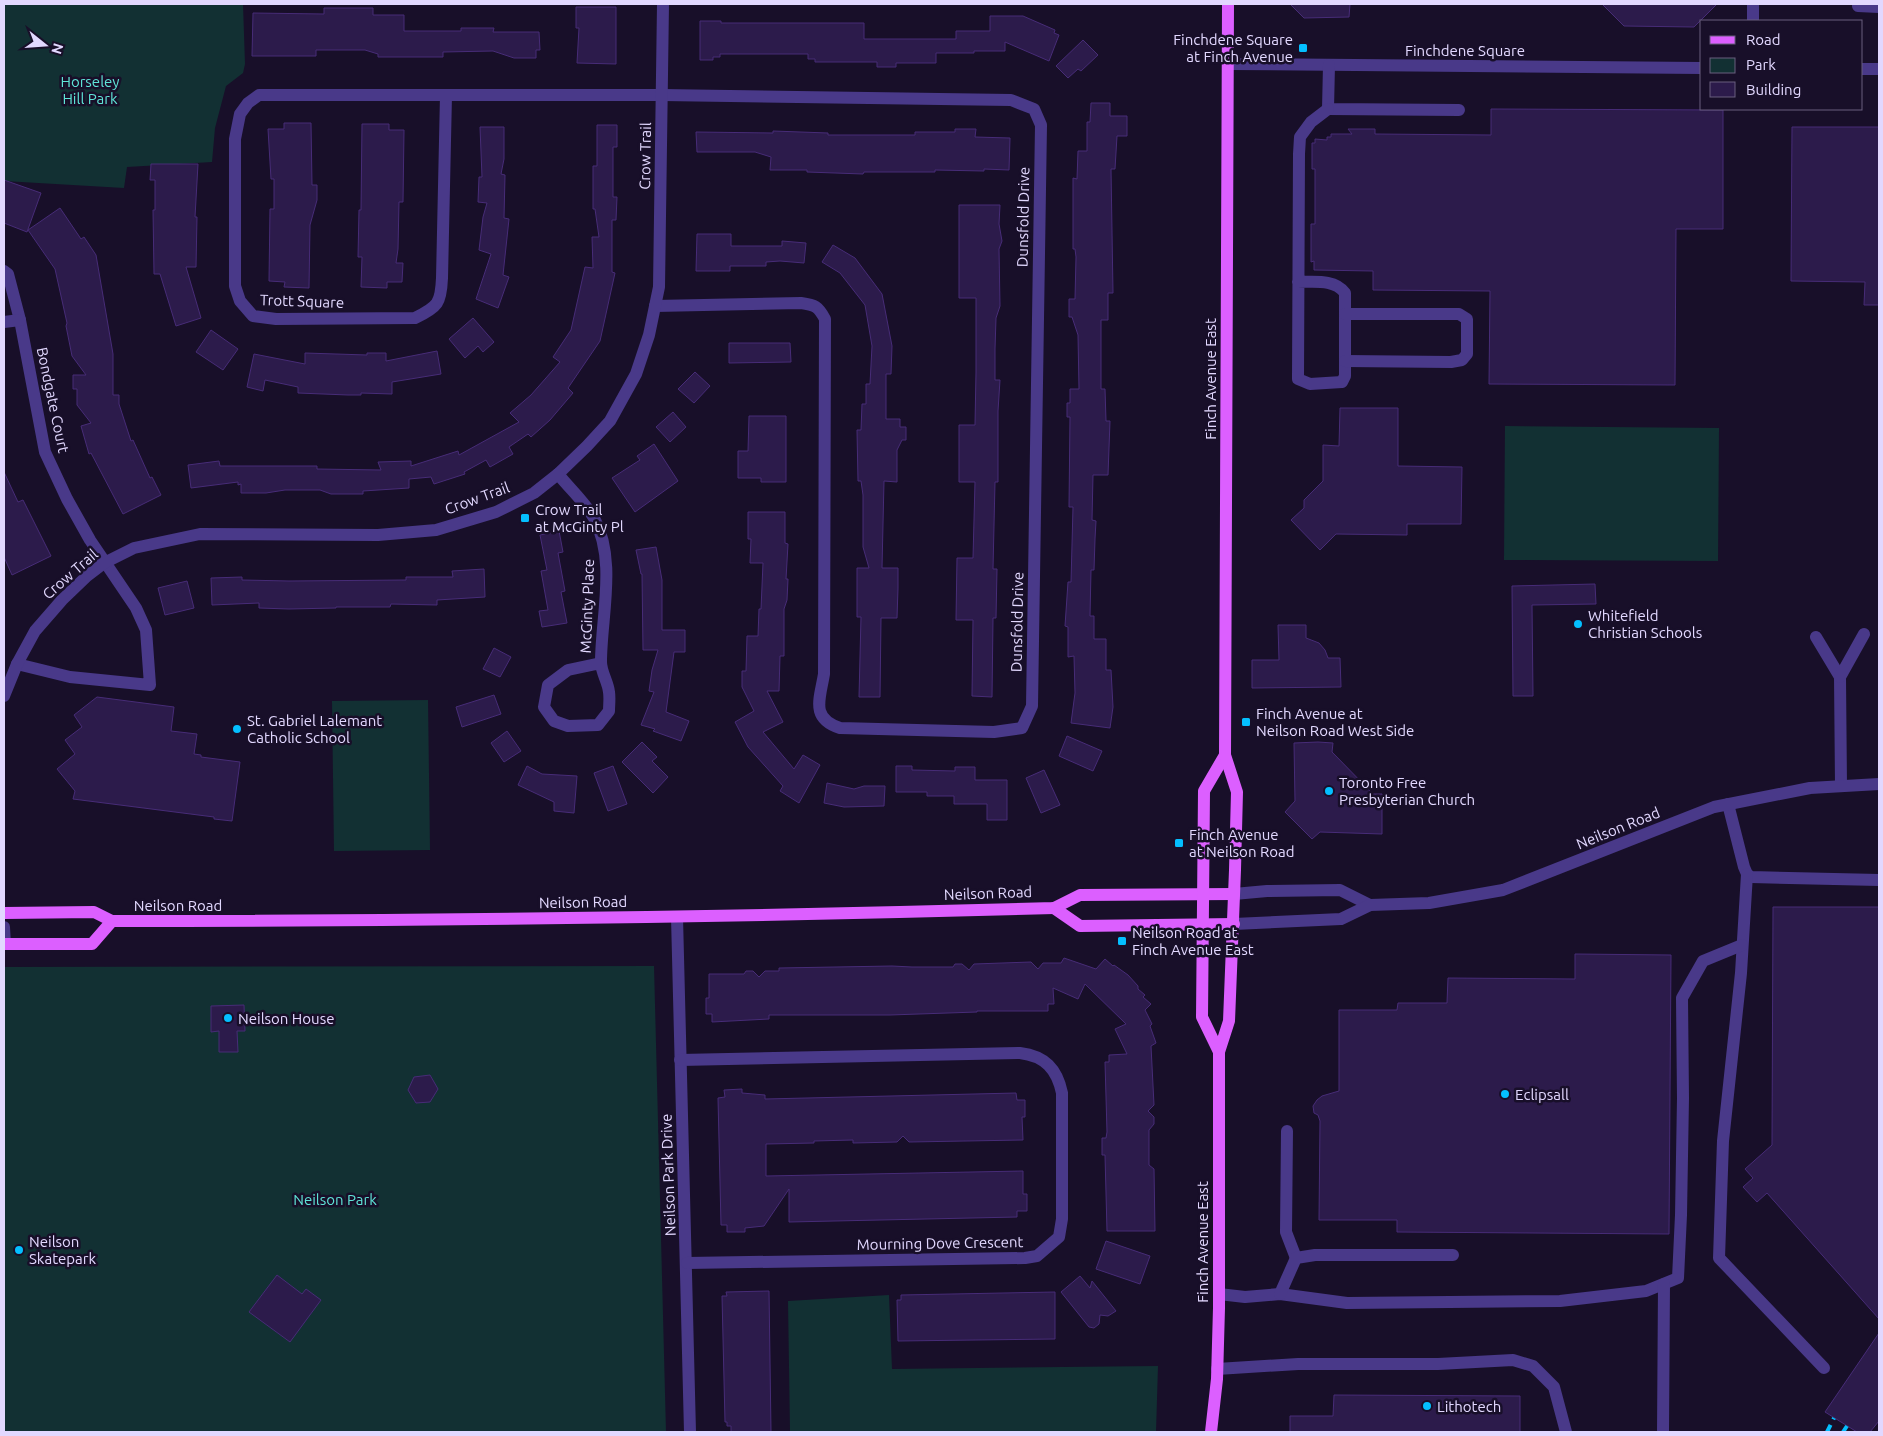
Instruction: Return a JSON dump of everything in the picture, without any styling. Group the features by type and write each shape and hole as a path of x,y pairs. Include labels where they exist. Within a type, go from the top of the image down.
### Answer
{"main road":[{"name":"Finch Avenue East","path":"1211,1432 1217,1369 1218,1052 1229,1022 1234,924 1237,792 1225,755 1228,4"},
{"name":"Finch Avenue East","path":"1218,1052 1202,1016 1204,791 1225,755"},
{"name":"Neilson Road","path":"4,913 94,912 112,921 366,921 678,917 1054,908 1080,896 1234,894"},
{"name":"Neilson Road","path":"1054,908 1080,926 1234,924"},
{"path":"4,944 92,944 112,921"}],"street":[{"name":"Crow Trail","path":"4,696 16,664 35,631 62,600 104,563 134,548 200,534 378,535 436,530 496,512 534,493 576,457 610,421 636,374 649,335 659,288 663,4"},
{"path":"1753,4 1753,20"},
{"path":"1858,6 1879,7"},
{"name":"Finchdene Square","path":"1228,64 1700,68"},
{"path":"1328,65 1328,109"},
{"path":"1863,69 1879,69"},
{"name":"Trott Square","path":"446,95 441,297 434,307 415,318 276,319 252,316 240,301 235,286 235,139 240,114 248,103 259,94 662,95"},
{"name":"Dunsfold Drive","path":"655,306 801,303 815,305 825,319 824,674 819,702 820,714 824,721 840,728 994,732 1022,728 1032,706 1041,125 1034,109 1011,100 662,95"},
{"path":"1298,282 1333,283 1340,286 1345,293 1345,376 1342,382 1310,384 1298,379 1298,282 1300,137 1311,122 1328,109 1459,110"},
{"name":"Bondgate Court","path":"4,271 8,274 20,320 45,452 50,467 104,563 136,608 146,630 150,685 70,677 16,664"},
{"path":"1345,314 1459,314 1467,319 1467,354 1462,360 1451,362 1345,361"},
{"path":"4,322 20,320"},
{"name":"McGinty Place","path":"558,474 572,491 578,495 590,513 604,543 606,561 605,610 601,663 609,692 609,711 598,725 568,726 554,721 544,708 548,685 568,670 601,663"},
{"path":"1841,786 1840,678 1864,634"},
{"path":"1816,638 1840,678"},
{"name":"Neilson Road","path":"1234,924 1341,919 1370,905 1429,903 1503,890 1714,807 1810,788 1879,784"},
{"path":"1728,804 1747,874 1723,1141 1719,1258 1824,1368"},
{"path":"1747,874 1751,877 1760,878 1879,880"},
{"name":"Neilson Road","path":"1234,894 1266,891 1340,890 1370,905"},
{"name":"Neilson Park Drive","path":"678,917 690,1432"},
{"path":"4,927 4,944"},
{"path":"1218,1294 1245,1297 1280,1294 1347,1303 1560,1300 1646,1291 1678,1278 1683,1098 1682,998 1703,961 1742,945"},
{"name":"Mourning Dove Crescent","path":"680,1060 1020,1053 1033,1055 1053,1069 1060,1083 1062,1093 1062,1219 1059,1237 1047,1249 1036,1256 1015,1258 687,1263"},
{"path":"1280,1294 1296,1258 1286,1232 1287,1131"},
{"path":"1296,1258 1315,1255 1452,1255"},
{"path":"1663,1432 1664,1284"},
{"path":"1217,1369 1298,1364 1438,1364 1513,1360 1533,1366 1554,1387 1566,1432"}],"green space":[{"name":"Horseley Hill Park","path":"4,4 243,4 245,64 243,73 226,86 215,128 212,162 127,167 124,188 4,181"},
{"path":"1505,426 1719,428 1718,561 1504,560"},
{"path":"428,700 430,850 334,851 332,701"},
{"name":"Neilson Park","path":"654,966 666,1432 4,1432 4,967"},
{"path":"889,1295 892,1369 1158,1366 1156,1432 790,1432 788,1301"}],"building":[{"path":"1290,4 1350,4 1349,17 1304,18"},
{"path":"1602,4 1717,4 1694,27 1624,26"},
{"path":"576,7 616,7 616,64 577,63 579,28 576,28"},
{"path":"324,8 373,8 373,15 404,15 404,31 461,31 461,28 494,28 493,32 539,32 540,50 536,50 536,58 514,58 493,51 443,52 443,57 378,57 378,54 365,50 316,50 316,56 252,56 253,13 324,14"},
{"path":"990,16 1023,16 1055,30 1054,33 1059,35 1049,61 1005,42 1005,51 936,53 936,63 896,63 896,67 877,67 877,62 815,62 815,59 808,59 808,54 720,54 720,57 713,57 713,60 700,60 700,21 721,21 721,23 864,23 864,39 956,39 956,31 990,31"},
{"path":"1083,40 1098,55 1081,71 1078,69 1068,78 1056,66"},
{"path":"1091,103 1110,103 1110,116 1127,116 1127,136 1117,136 1115,169 1111,169 1113,293 1108,293 1108,320 1101,320 1101,389 1105,389 1106,421 1110,421 1108,475 1093,475 1092,520 1096,521 1094,570 1091,570 1090,616 1094,616 1094,639 1106,639 1106,670 1111,670 1113,707 1110,728 1071,723 1075,693 1074,656 1068,657 1068,627 1065,626 1068,582 1071,582 1073,507 1069,507 1070,417 1067,417 1067,403 1070,403 1070,389 1079,389 1078,335 1072,317 1069,317 1069,299 1075,299 1076,257 1075,249 1073,249 1073,178 1077,179 1078,151 1087,151 1087,122 1090,122"},
{"path":"1491,109 1723,110 1723,229 1676,229 1675,385 1489,384 1490,291 1373,290 1373,271 1314,270 1314,261 1311,262 1311,224 1315,224 1315,169 1312,169 1312,143 1315,143 1315,139 1327,140 1327,137 1331,137 1331,134 1352,134 1348,129 1375,129 1375,134 1491,135"},
{"path":"284,123 311,123 312,185 317,185 317,200 310,225 309,288 284,287 285,282 269,281 270,209 274,209 274,179 271,179 268,129 284,129"},
{"path":"362,124 389,124 389,130 404,130 403,202 399,202 396,263 403,263 402,282 387,282 387,288 361,287 362,257 358,257 359,210 361,210"},
{"path":"597,125 617,125 617,147 613,147 613,197 617,197 616,220 612,220 612,272 615,273 600,341 568,388 573,393 550,420 531,437 528,434 509,447 513,454 490,467 486,460 464,472 465,474 434,484 431,477 409,479 409,488 363,491 363,494 331,494 320,490 241,493 241,484 238,485 238,482 191,488 188,465 219,461 220,466 317,466 317,469 381,470 378,462 411,461 411,466 458,451 459,455 519,422 510,413 531,395 560,362 553,357 571,330 585,267 593,268 592,237 599,237 595,209 593,209 593,166 597,166"},
{"path":"480,127 504,127 504,159 501,174 505,175 504,218 509,219 503,275 509,277 498,308 476,299 491,254 479,250 483,217 487,203 478,202 479,177 482,177"},
{"path":"1792,127 1879,127 1879,305 1864,305 1865,282 1791,281"},
{"path":"955,129 976,129 975,137 1010,138 1009,170 935,170 935,172 864,172 863,174 807,172 807,170 770,170 771,157 755,152 697,152 696,132 773,133 773,131 828,133 828,135 915,135 915,132 955,132"},
{"path":"151,164 198,164 195,217 197,217 196,267 186,267 201,318 176,326 160,274 154,274 153,210 155,210 155,180 150,180"},
{"path":"4,180 41,193 27,232 4,223"},
{"path":"959,205 1000,205 999,224 1002,241 999,249 1000,306 996,318 995,380 1000,380 998,482 995,482 993,569 997,569 996,618 993,618 992,697 972,696 973,620 956,620 957,558 973,558 975,482 959,482 959,425 975,425 976,372 976,298 959,298"},
{"path":"60,208 81,239 84,237 96,255 113,354 113,395 119,395 119,404 131,441 133,440 150,478 152,477 161,495 123,514 91,453 89,454 81,426 91,423 77,405 77,389 73,389 73,375 86,375 72,356 55,269 28,230"},
{"path":"697,234 731,234 731,246 782,246 782,241 806,243 804,263 766,262 766,266 730,266 730,271 696,271"},
{"path":"833,245 855,258 882,294 892,346 891,374 886,374 886,419 900,419 900,427 906,427 906,440 902,440 897,450 897,482 884,481 882,568 898,568 898,588 897,618 881,618 880,697 859,697 861,617 857,617 857,568 869,568 863,547 863,495 861,481 858,481 857,430 861,430 862,404 866,404 866,384 870,384 872,346 865,305 840,273 822,262"},
{"path":"473,318 494,342 483,352 478,346 465,358 449,339"},
{"path":"211,330 238,349 223,370 196,352"},
{"path":"729,343 790,343 791,362 729,363"},
{"path":"437,351 441,374 392,382 392,394 298,393 298,387 265,380 263,391 247,387 254,354 305,364 305,353 367,355 367,353 386,353 386,361"},
{"path":"695,372 710,386 694,403 678,389"},
{"path":"1340,408 1398,408 1398,466 1462,467 1461,524 1407,524 1407,535 1336,534 1320,550 1291,520 1304,508 1304,500 1323,481 1323,445 1339,446"},
{"path":"673,412 686,427 670,442 656,427"},
{"path":"749,416 786,416 786,482 761,482 761,478 738,478 738,451 748,451"},
{"path":"654,444 678,481 635,512 612,478 640,460 637,456"},
{"path":"4,472 18,502 23,500 51,556 12,575 4,557"},
{"path":"748,512 785,512 785,543 788,544 786,579 788,579 787,600 784,609 784,656 780,656 779,691 767,691 783,722 763,732 794,769 803,755 820,765 799,803 780,791 783,786 748,747 735,722 754,711 742,687 742,671 746,671 747,636 758,636 759,609 761,609 763,563 750,563 751,539 748,539"},
{"path":"559,531 563,552 558,553 565,591 561,592 567,623 542,627 539,611 548,610 541,571 547,570 540,535"},
{"path":"656,547 662,580 662,630 685,630 685,652 674,652 666,712 689,721 681,741 641,725 654,692 649,691 652,670 658,650 643,650 642,574 636,550"},
{"path":"484,569 485,597 437,600 437,605 391,604 390,607 289,609 259,608 259,603 212,605 211,578 242,577 242,580 289,581 406,580 406,577 453,577 452,571"},
{"path":"187,581 194,608 165,615 158,588"},
{"path":"1595,584 1596,604 1532,605 1533,696 1513,696 1512,586"},
{"path":"1278,625 1306,625 1306,638 1319,643 1325,650 1328,658 1340,658 1341,687 1252,688 1252,660 1279,660"},
{"path":"494,648 511,657 500,677 483,669"},
{"path":"494,695 501,714 462,727 456,707"},
{"path":"97,697 174,707 171,731 197,734 194,754 201,755 201,757 240,762 232,821 73,799 75,791 57,769 75,754 65,740 82,727 74,715"},
{"path":"507,731 521,751 504,762 491,743"},
{"path":"1067,736 1102,751 1093,771 1059,756"},
{"path":"642,742 657,757 652,761 668,777 653,793 622,762"},
{"name":"Toronto Free Presbyterian Church","path":"1294,743 1333,743 1332,752 1373,794 1382,794 1382,834 1320,832 1312,839 1285,812 1295,801"},
{"path":"527,766 542,774 577,776 574,813 554,811 554,802 518,785"},
{"path":"613,766 627,804 608,811 594,773"},
{"path":"896,766 912,766 912,770 955,771 955,767 975,767 975,780 1007,780 1007,820 987,820 987,804 954,804 954,796 927,796 927,792 896,792"},
{"path":"1044,770 1060,805 1041,813 1026,778"},
{"path":"827,783 854,789 864,786 885,786 884,806 844,807 824,803"},
{"path":"1773,907 1879,907 1879,1319 1767,1193 1757,1202 1743,1187 1753,1178 1745,1169 1772,1145"},
{"name":"Eclipsall","path":"1575,954 1671,955 1669,1234 1397,1232 1397,1220 1319,1220 1320,1121 1318,1115 1314,1113 1313,1106 1322,1096 1339,1091 1339,1010 1397,1010 1398,1003 1447,1003 1448,978 1575,979"},
{"path":"1064,958 1096,969 1105,959 1128,975 1145,995 1143,997 1151,1004 1145,1010 1152,1024 1150,1026 1156,1043 1151,1046 1154,1105 1148,1111 1154,1117 1154,1124 1149,1130 1149,1165 1154,1169 1155,1231 1107,1231 1105,1155 1102,1155 1102,1138 1106,1138 1107,1132 1105,1062 1109,1062 1109,1055 1127,1054 1115,1029 1126,1024 1085,984 1078,999 1053,988 1054,1004 1048,1004 1048,1011 977,1011 890,1015 769,1015 769,1019 712,1022 712,1014 706,1014 706,998 709,998 709,974 744,974 746,971 753,971 759,977 765,971 779,971 779,968 953,967 955,964 962,964 969,970 974,964 1031,962 1038,969 1043,963 1061,963"},
{"name":"Neilson House","path":"244,1005 245,1031 237,1031 238,1052 219,1052 219,1031 211,1032 211,1006"},
{"path":"430,1075 438,1089 430,1102 416,1103 408,1090 414,1077"},
{"path":"742,1089 742,1093 765,1095 765,1099 1016,1093 1017,1100 1025,1100 1025,1117 1022,1117 1023,1140 909,1142 903,1136 897,1142 853,1143 853,1140 766,1144 766,1176 1023,1171 1023,1194 1027,1194 1027,1211 1017,1211 1017,1217 789,1222 789,1189 764,1226 745,1228 745,1232 727,1232 727,1225 721,1225 718,1098 725,1097 724,1090"},
{"path":"1106,1241 1150,1256 1140,1284 1096,1269"},
{"path":"277,1275 302,1294 306,1289 321,1300 290,1342 249,1312"},
{"path":"1080,1276 1090,1288 1092,1281 1116,1311 1108,1316 1100,1315 1099,1324 1094,1328 1089,1327 1061,1292"},
{"path":"769,1291 771,1432 731,1432 731,1426 727,1426 727,1422 725,1422 722,1296 727,1296 726,1292"},
{"path":"1055,1292 1055,1339 898,1341 897,1300 901,1300 901,1295"},
{"path":"1879,1333 1879,1421 1870,1432 1857,1432 1825,1412"},
{"name":"Lithotech","path":"1334,1395 1520,1396 1520,1432 1290,1432 1290,1416 1333,1416"}],"railway":[{"path":"1827,1432 1834,1418"},
{"path":"1843,1432 1847,1426"}],"place":[{"name":"Finchdene Square at Finch Avenue","path":"1303,48"},
{"name":"Crow Trail at McGinty Pl","path":"525,518"},
{"name":"Whitefield Christian Schools","path":"1578,624"},
{"name":"Finch Avenue at Neilson Road West Side","path":"1246,722"},
{"name":"St. Gabriel Lalemant Catholic School","path":"237,729"},
{"name":"Toronto Free Presbyterian Church","path":"1329,791"},
{"name":"Finch Avenue at Neilson Road","path":"1179,843"},
{"name":"Neilson Road at Finch Avenue East","path":"1122,941"},
{"name":"Neilson House","path":"228,1018"},
{"name":"Eclipsall","path":"1505,1094"},
{"name":"Neilson Skatepark","path":"19,1250"},
{"name":"Lithotech","path":"1427,1406"}]}
